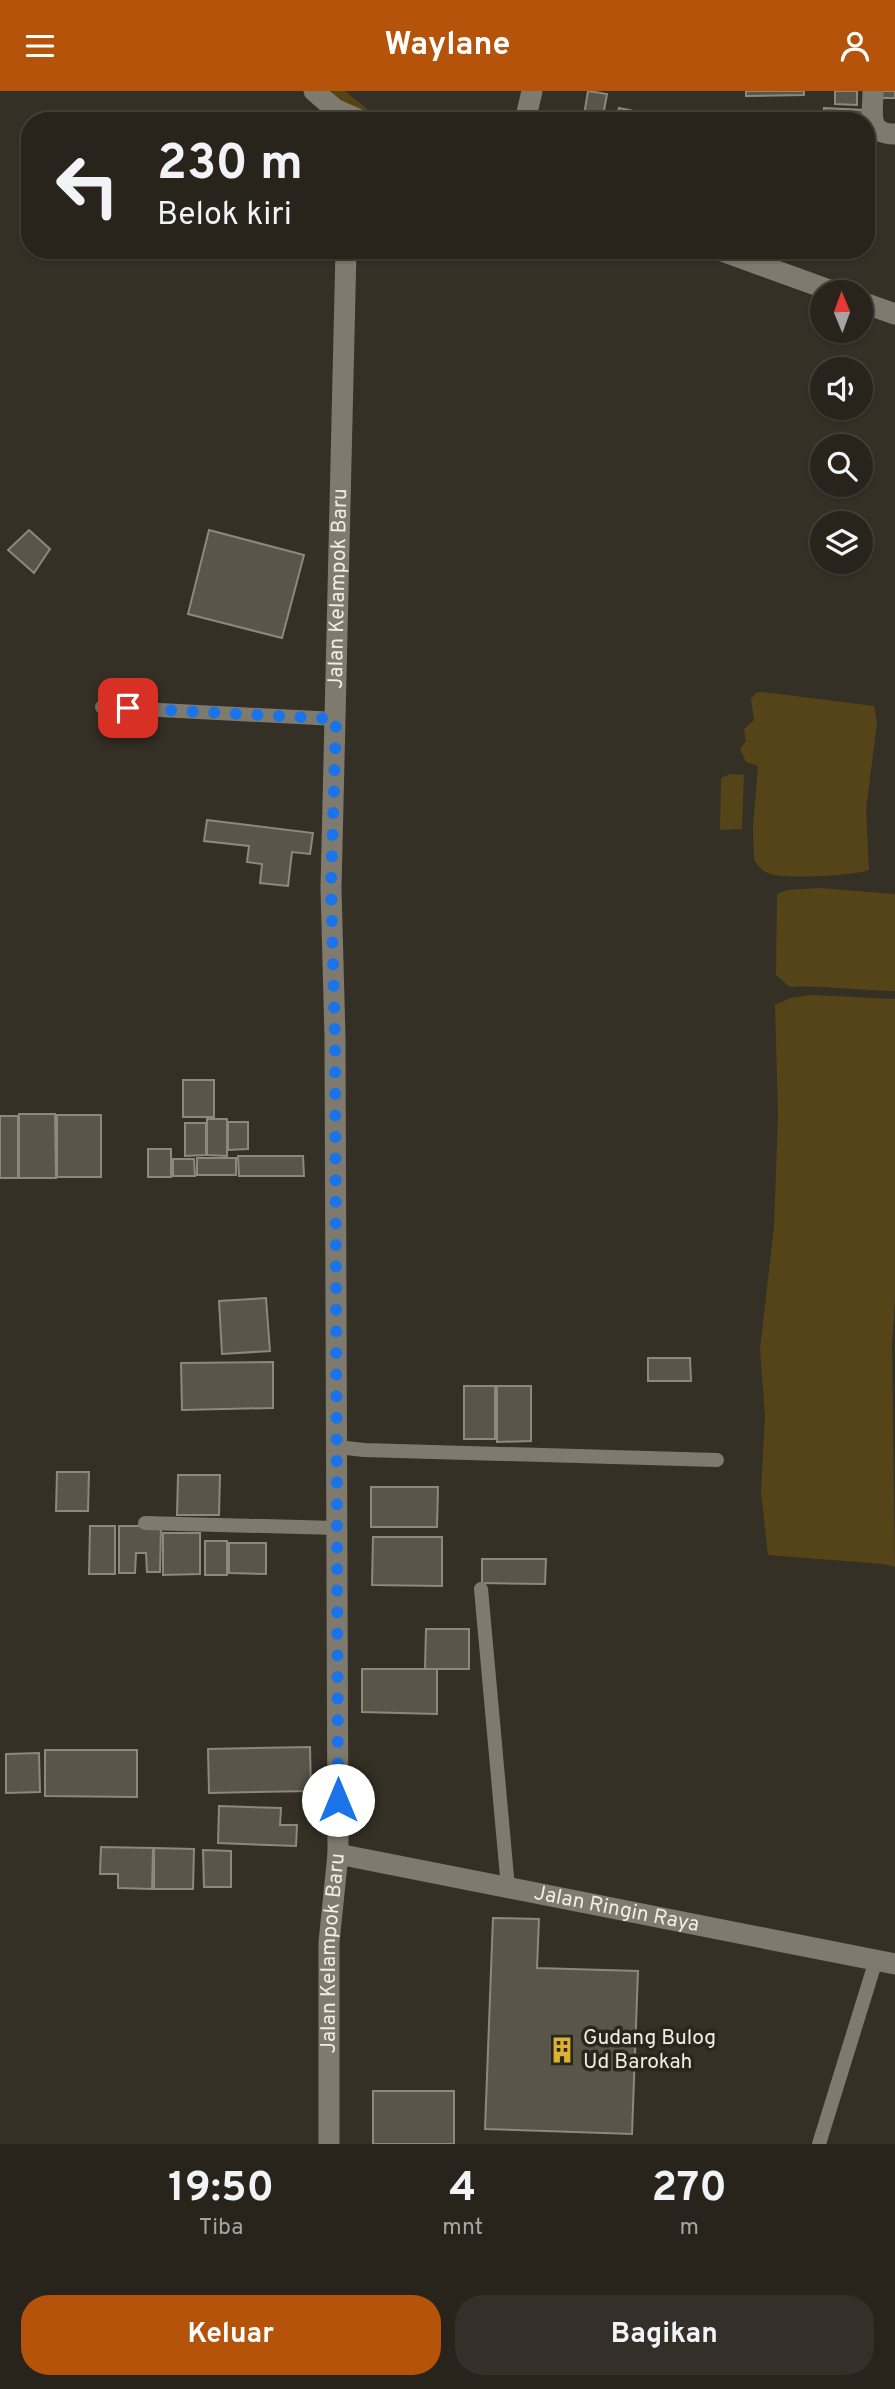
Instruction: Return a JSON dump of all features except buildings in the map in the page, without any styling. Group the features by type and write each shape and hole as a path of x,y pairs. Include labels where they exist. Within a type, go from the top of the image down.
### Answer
{"street":[{"path":"314,91 332,112"},
{"path":"527,112 532,91"},
{"path":"873,91 873,112"},
{"path":"875,128 883,134 895,134"},
{"name":"Jalan Kelampok Baru","path":"329,2144 329,1942 338,1854 335,1037 331,888 346,259"},
{"path":"744,259 810,283"},
{"path":"873,306 895,314"},
{"name":"Jalan Ringin Raya","path":"338,1854 885,1962"}],"lane":[{"path":"102,707 336,719"},
{"path":"337,1447 718,1461"},
{"path":"145,1523 337,1528"},
{"path":"481,1589 508,1888"},
{"path":"819,2144 885,1962"}],"shaded area":[{"path":"756,693 874,706 877,723 866,809 869,870 835,875 779,876 765,872 754,860 753,826 758,766 746,762 740,749 746,741 744,729 754,720 751,699"},
{"path":"730,774 744,775 742,829 720,830 721,778"},
{"path":"819,888 895,894 895,991 790,987 776,975 777,894 787,890"},
{"path":"811,995 895,999 895,1299 892,1347 895,1567 768,1555 761,1492 765,1416 760,1349 774,1227 778,1114 775,1005 790,998"}],"waterway":[{"path":"337,91 363,112"}],"place":[{"name":"Gudang Bulog Ud Barokah","path":"562,2050"}],"route":[{"path":"128,708 336,719 331,888 335,1037 338,1800"}]}
